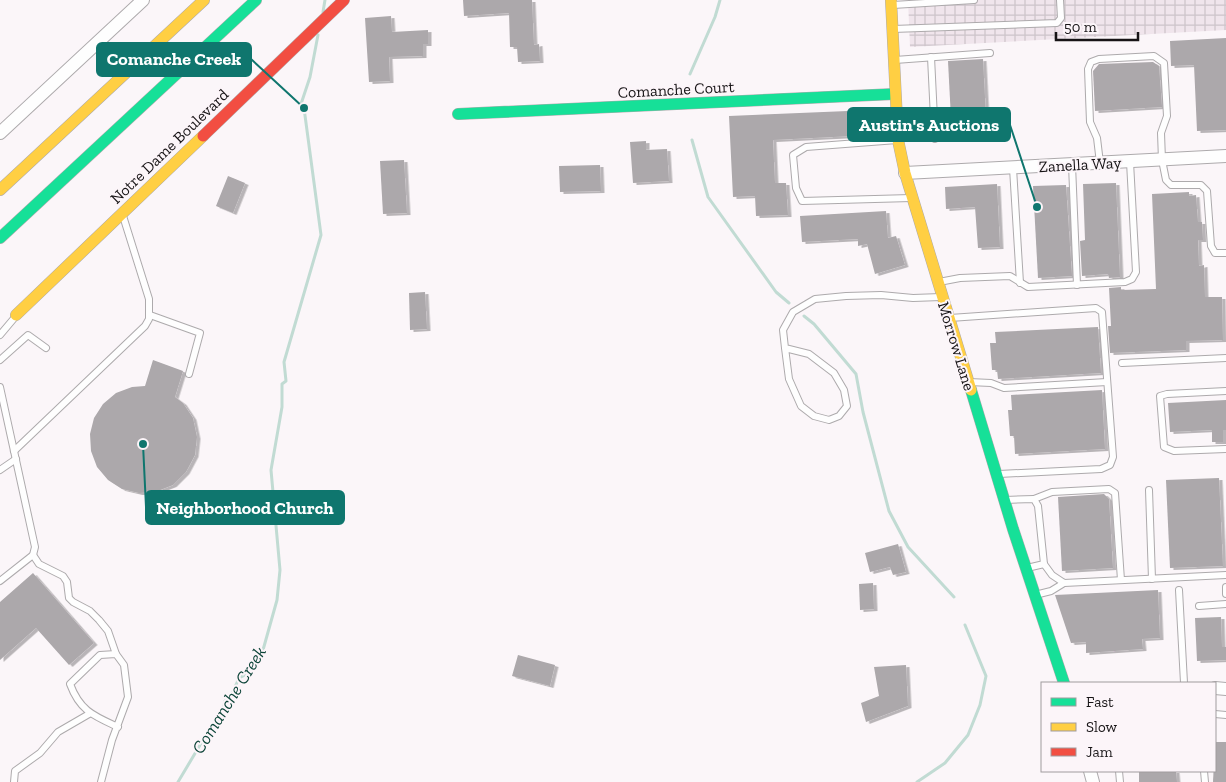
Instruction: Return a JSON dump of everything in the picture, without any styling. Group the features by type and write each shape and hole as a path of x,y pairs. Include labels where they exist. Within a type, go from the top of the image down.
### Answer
{"main road":[{"path":"0,190 204,0"},
{"path":"0,238 256,0"},
{"name":"Notre Dame Boulevard","path":"16,315 344,0"},
{"name":"Morrow Lane","path":"891,2 898,140 905,173 1004,500 1064,682"},
{"name":"Comanche Court","path":"458,114 895,94"}],"street":[{"path":"0,134 143,0"},
{"name":"Zanella Way","path":"905,173 1226,156"}],"lane":[{"path":"891,2 974,0"},
{"path":"892,29 1057,23 1061,18 1060,0"},
{"path":"894,60 990,53"},
{"path":"1100,163 1097,138 1090,122 1088,68 1091,62 1108,58 1154,56 1164,63 1167,116 1161,133 1162,160 1166,180 1171,185 1201,185 1207,191 1211,246 1215,253 1226,253"},
{"path":"931,57 935,139"},
{"path":"898,140 806,147 794,155 796,188 802,201 912,198"},
{"path":"938,283 960,278 1010,276 1028,287 1125,282 1132,279 1136,272 1130,162"},
{"path":"1072,165 1077,285"},
{"path":"1014,168 1020,283"},
{"path":"14,451 145,326 150,319 148,299 122,214"},
{"path":"784,348 809,354 834,373 844,390 847,406 840,416 829,420 814,416 801,406 790,379 784,348 783,330 793,312 815,299 881,295 913,298 942,297"},
{"path":"949,318 1096,308 1102,312 1114,457 1110,465 1101,469 996,474"},
{"path":"0,335 16,315"},
{"path":"150,315 200,333 189,374"},
{"path":"0,360 28,335 46,348"},
{"path":"1122,363 1226,358"},
{"path":"968,382 992,383 1004,388 1107,382"},
{"path":"0,387 35,547 33,555 0,581"},
{"path":"1226,391 1160,396 1164,447 1174,450 1226,449"},
{"path":"0,470 16,459"},
{"path":"1004,500 1034,499 1052,492 1109,489 1116,494 1121,580"},
{"path":"1149,490 1152,579"},
{"path":"1034,499 1038,506 1044,564 1052,575 1064,583"},
{"path":"33,555 39,564 63,576 67,582 70,598 73,602 90,611 108,631 116,654 124,665 128,696 101,782"},
{"path":"1026,568 1044,564"},
{"path":"1035,595 1051,591 1064,583 1226,575"},
{"path":"1226,587 1226,594"},
{"path":"1179,590 1184,682"},
{"path":"1198,606 1226,604"},
{"path":"116,654 100,655 70,684 73,692 89,714 118,727"},
{"path":"14,782 15,771 40,753 58,732 89,714"}],"shaded area":[{"path":"908,0 1226,0 1226,30 910,47"}],"building":[{"path":"463,0 532,0 534,45 539,44 540,61 518,62 517,47 510,47 509,13 464,16"},
{"path":"391,16 392,32 428,30 428,44 423,44 423,56 389,57 390,81 369,82 365,18"},
{"path":"1226,38 1226,130 1197,131 1194,65 1171,66 1170,41"},
{"path":"983,59 987,136 952,138 948,61"},
{"path":"1153,62 1159,66 1162,107 1095,111 1093,71 1099,64"},
{"path":"872,110 873,135 773,140 775,183 786,183 788,215 756,216 755,196 733,197 729,116"},
{"path":"646,141 646,150 667,149 669,181 633,183 630,142"},
{"path":"404,160 407,213 383,214 380,161"},
{"path":"600,165 601,191 560,192 559,166"},
{"path":"228,176 245,183 233,213 216,206"},
{"path":"1116,183 1120,277 1109,278 1108,274 1082,276 1080,241 1085,240 1083,184"},
{"path":"997,184 1000,247 978,248 975,207 946,209 945,187"},
{"path":"1066,185 1072,276 1038,278 1033,186"},
{"path":"1189,192 1189,196 1196,195 1198,222 1202,222 1203,240 1198,240 1199,266 1204,265 1205,297 1222,297 1223,340 1186,341 1186,350 1110,353 1108,326 1111,326 1109,288 1121,287 1121,290 1156,289 1152,194"},
{"path":"886,211 888,238 896,236 905,265 875,274 867,244 858,246 858,239 802,242 800,216"},
{"path":"425,292 427,329 410,330 409,293"},
{"path":"1098,327 1101,373 998,379 997,370 992,370 990,343 996,343 995,332"},
{"path":"153,360 183,371 175,397 183,403 193,418 197,437 195,455 186,472 173,485 155,492 139,493 122,489 108,480 97,467 91,451 90,434 94,418 103,404 116,393 132,387 145,386"},
{"path":"1102,390 1105,449 1015,454 1014,436 1010,436 1008,410 1012,410 1011,395"},
{"path":"1226,400 1226,430 1223,430 1223,442 1212,442 1212,430 1170,432 1168,403"},
{"path":"1219,478 1223,566 1170,568 1166,480"},
{"path":"1104,494 1109,499 1113,568 1062,571 1058,497"},
{"path":"898,544 906,572 893,575 890,567 870,572 865,553"},
{"path":"33,573 94,643 69,665 36,628 0,660 0,602"},
{"path":"873,583 874,609 860,610 859,584"},
{"path":"1158,590 1160,638 1142,639 1143,649 1086,653 1086,642 1071,643 1055,595"},
{"path":"1221,617 1222,647 1226,647 1226,660 1197,661 1195,618"},
{"path":"518,655 555,665 550,686 512,676"},
{"path":"906,665 908,706 866,722 861,703 879,696 874,667"},
{"path":"1216,742 1226,742 1226,782 1213,782 1214,772 1216,772"},
{"path":"1139,772 1176,772 1177,782 1139,782"}],"waterway":[{"name":"Comanche Creek","path":"323,12 325,0"},
{"path":"690,74 715,17 720,0"},
{"name":"Comanche Creek","path":"178,782 203,740 220,721 225,701 231,696 239,678 245,675 263,650 277,600 280,570 271,470 282,407 282,384 286,381 284,362 321,235 304,108 301,104 310,77 318,35"},
{"path":"692,140 708,197 776,292 789,303"},
{"path":"804,316 814,324 856,374 863,412 889,511 908,547 954,597"},
{"path":"917,782 945,763 968,735 980,705 986,676 965,625"}],"traffic: fast":[{"path":"0,238 256,0"},
{"path":"458,114 895,94"},
{"path":"971,390 1013,529 1064,682"}],"traffic: slow":[{"path":"0,190 204,0"},
{"path":"891,0 898,140 905,173 971,390"},
{"path":"16,315 203,136"}],"traffic: jam":[{"path":"203,136 344,0"}],"place":[{"name":"Comanche Creek","path":"304,108"},
{"name":"Austin's Auctions","path":"1037,207"},
{"name":"Neighborhood Church","path":"143,444"}]}
